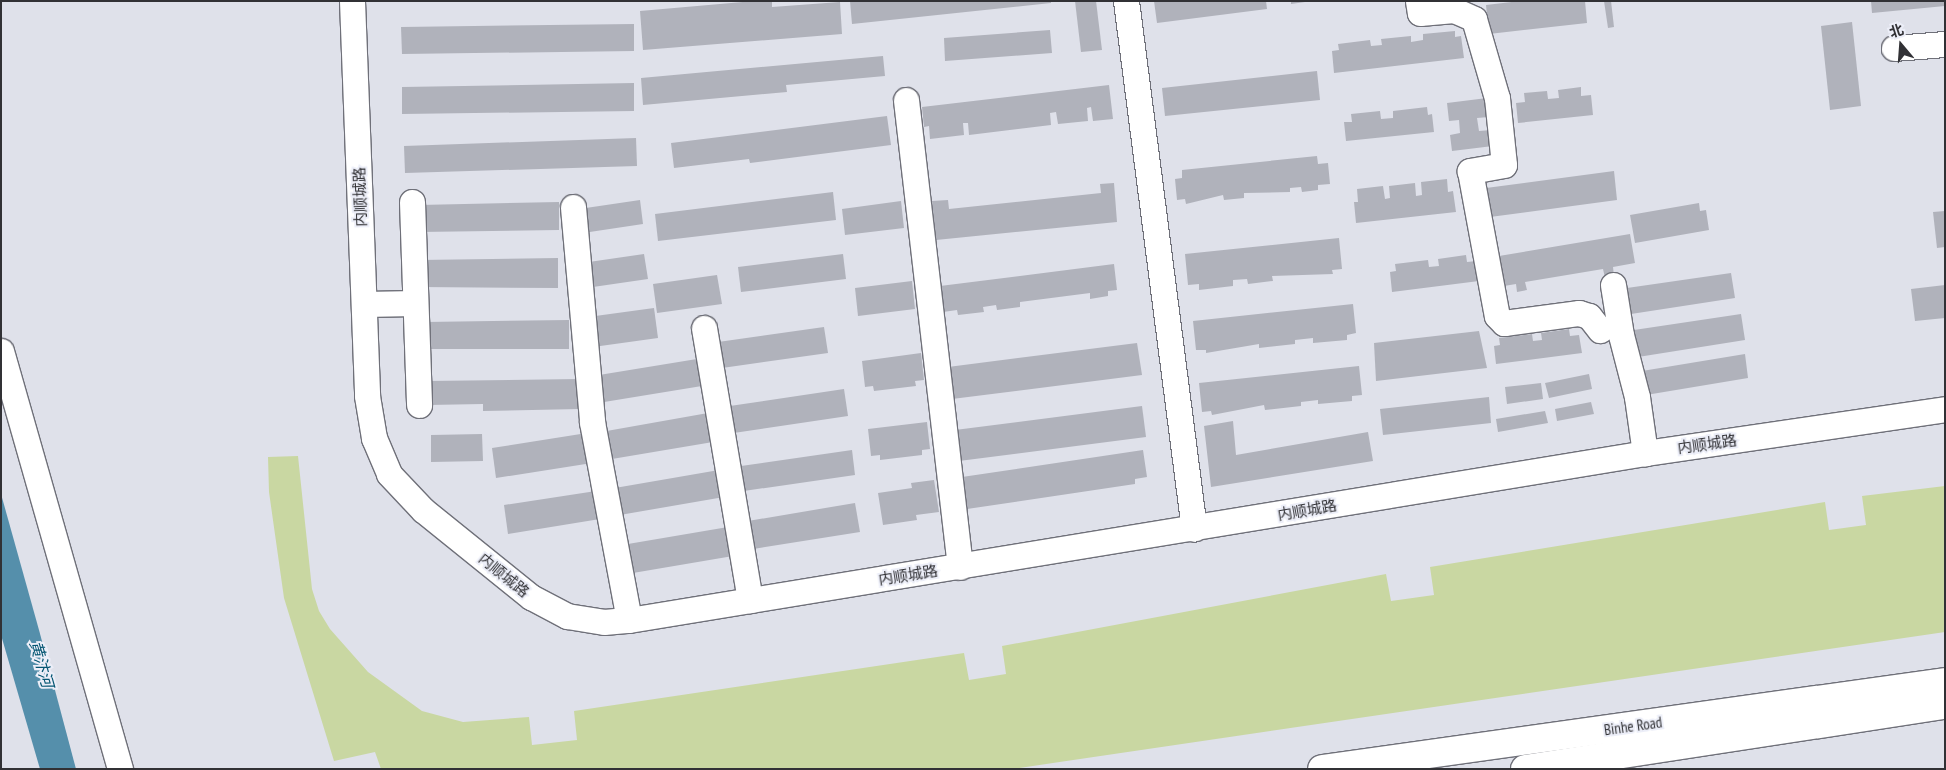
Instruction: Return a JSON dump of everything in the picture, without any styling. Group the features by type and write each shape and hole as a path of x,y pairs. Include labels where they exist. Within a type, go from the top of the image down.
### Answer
{"main road":[{"name":"Binhe Road","path":"1322,769 1945,682"},
{"name":"Binhe Road","path":"1525,769 1945,705"}],"street":[{"name":"内顺城路","path":"352,1 364,304 370,420 374,438 389,474 423,510 542,604 584,619 629,620 1194,529 1645,452 1945,409"},
{"path":"1126,1 1194,529"},
{"path":"1418,1 1420,13 1454,10 1474,19 1486,54 1497,98 1504,165 1470,171 1497,316 1504,323 1579,313 1589,316 1600,330"},
{"path":"1894,48 1945,44"},
{"path":"906,100 960,567"},
{"path":"412,202 419,405"},
{"path":"574,207 592,422 629,620"},
{"path":"1613,285 1621,336 1637,397 1645,452"},
{"path":"364,304 415,303"},
{"path":"704,328 750,600"},
{"path":"1,351 120,769"}],"green space":[{"path":"298,456 312,589 319,611 330,629 368,672 422,711 463,722 529,717 532,745 577,740 574,711 964,653 969,680 1006,674 1002,646 1386,574 1391,601 1434,595 1430,567 1825,502 1829,530 1866,525 1862,496 1945,486 1945,632 1012,769 381,769 375,752 334,761 284,598 269,492 268,457"}],"water":[{"name":"黄汴河","path":"1,494 76,769 40,769 1,635"}],"building":[{"path":"772,1 772,7 840,2 842,34 643,50 640,11"},
{"path":"850,1 1051,1 1051,3 852,24"},
{"path":"1075,1 1096,1 1102,50 1081,52"},
{"path":"1154,1 1266,1 1267,9 1157,23"},
{"path":"1291,1 1305,1 1305,2 1291,4"},
{"path":"1520,1 1585,1 1587,23 1489,34 1486,5"},
{"path":"1604,1 1611,1 1614,27 1608,28"},
{"path":"1871,1 1945,1 1945,6 1872,13"},
{"path":"1852,22 1861,106 1830,110 1821,26"},
{"path":"634,24 634,51 402,54 401,27"},
{"path":"1050,30 1052,53 945,61 944,38"},
{"path":"1455,31 1455,37 1461,36 1464,58 1334,73 1332,51 1339,50 1338,44 1370,40 1371,46 1382,45 1381,39 1411,36 1411,42 1423,40 1423,34"},
{"path":"883,56 885,76 786,85 787,92 643,105 641,78"},
{"path":"1317,71 1320,100 1165,116 1162,88"},
{"path":"634,83 634,111 402,114 402,87"},
{"path":"1109,85 1113,119 1093,121 1091,107 1087,108 1088,121 1058,124 1056,112 1050,113 1051,125 969,135 968,123 963,123 964,135 930,139 929,126 924,127 922,107"},
{"path":"1581,87 1581,96 1591,95 1593,115 1518,123 1516,103 1525,102 1524,93 1547,91 1548,99 1559,98 1558,90"},
{"path":"1487,98 1489,117 1477,118 1479,131 1491,130 1493,146 1452,151 1450,135 1460,133 1459,120 1449,121 1447,103"},
{"path":"1427,107 1428,115 1432,114 1434,132 1346,141 1344,122 1352,122 1351,114 1380,111 1381,119 1393,118 1393,111"},
{"path":"887,116 891,145 750,163 749,159 674,168 671,143"},
{"path":"636,138 637,166 405,173 404,146"},
{"path":"1317,156 1318,164 1328,163 1330,184 1318,185 1318,190 1302,192 1301,187 1290,188 1290,192 1244,193 1244,198 1224,200 1223,195 1186,204 1185,199 1177,200 1175,179 1182,178 1182,170"},
{"path":"1614,171 1617,200 1490,217 1486,188"},
{"path":"1447,179 1448,192 1453,191 1456,212 1356,223 1354,202 1358,202 1357,189 1383,186 1385,199 1390,198 1389,186 1415,183 1416,196 1422,195 1421,182"},
{"path":"1114,183 1117,222 936,240 932,201 948,200 949,209 1101,193 1100,184"},
{"path":"833,192 836,220 658,241 655,214"},
{"path":"640,200 643,224 583,233 579,209"},
{"path":"901,201 904,228 845,235 842,209"},
{"path":"559,202 559,230 419,232 419,205"},
{"path":"1699,203 1700,211 1706,210 1709,230 1635,243 1630,215"},
{"path":"1945,211 1945,247 1937,248 1933,212"},
{"path":"1630,234 1635,263 1613,267 1614,276 1605,278 1603,269 1525,282 1527,290 1517,292 1516,284 1504,286 1499,256"},
{"path":"1339,238 1342,269 1332,270 1333,274 1272,276 1273,281 1248,284 1247,279 1233,280 1233,286 1199,290 1199,284 1188,285 1185,254"},
{"path":"644,254 648,279 586,288 582,263"},
{"path":"843,254 846,279 741,292 738,267"},
{"path":"1466,255 1467,262 1477,261 1479,281 1392,292 1390,272 1396,271 1395,264 1428,260 1429,267 1439,266 1438,259"},
{"path":"558,258 558,288 419,287 419,260"},
{"path":"1114,264 1117,290 1108,291 1108,296 1090,299 1090,293 1020,302 1020,307 997,310 996,305 983,307 984,312 958,315 957,310 943,312 940,286"},
{"path":"1731,273 1735,298 1631,314 1627,288"},
{"path":"717,275 722,304 657,313 653,284"},
{"path":"912,281 915,309 858,316 855,288"},
{"path":"1945,285 1945,318 1915,321 1911,289"},
{"path":"1353,304 1356,333 1347,335 1347,340 1313,343 1313,338 1295,340 1295,344 1259,348 1259,344 1206,353 1206,350 1196,350 1193,321"},
{"path":"654,308 658,338 593,347 588,317"},
{"path":"1741,314 1745,340 1638,357 1634,330"},
{"path":"569,320 569,349 426,349 425,322"},
{"path":"824,327 828,353 715,369 711,343"},
{"path":"1569,329 1570,336 1579,335 1582,353 1496,364 1494,346 1500,345 1499,338 1532,334 1533,341 1542,340 1541,333"},
{"path":"1479,331 1487,368 1376,381 1374,343"},
{"path":"1137,343 1142,375 952,399 948,367"},
{"path":"921,353 924,380 915,381 916,386 874,391 873,386 865,387 862,361"},
{"path":"1745,354 1748,378 1646,395 1642,371"},
{"path":"703,358 708,385 598,403 593,376"},
{"path":"1359,366 1362,395 1352,396 1352,401 1318,404 1318,400 1301,402 1301,406 1265,410 1264,405 1212,415 1211,411 1202,412 1199,383"},
{"path":"1589,374 1592,389 1549,398 1545,383"},
{"path":"579,379 580,409 483,411 483,404 428,405 427,381"},
{"path":"1541,383 1543,399 1507,404 1505,387"},
{"path":"844,389 848,416 727,434 723,407"},
{"path":"1489,397 1491,423 1383,435 1380,409"},
{"path":"1591,402 1594,414 1557,421 1555,409"},
{"path":"1142,406 1146,437 959,461 955,430"},
{"path":"1545,411 1548,423 1498,432 1496,419"},
{"path":"708,413 713,442 606,460 601,432"},
{"path":"1233,421 1236,455 1368,432 1373,461 1211,487 1204,426"},
{"path":"927,422 930,449 922,450 922,455 880,460 880,455 871,456 868,429"},
{"path":"587,433 592,463 496,478 492,448"},
{"path":"482,434 483,461 431,462 431,435"},
{"path":"852,450 855,475 737,492 734,467"},
{"path":"1143,450 1147,477 1135,479 1135,484 967,509 962,477"},
{"path":"719,470 724,497 614,516 609,489"},
{"path":"934,480 939,512 916,515 917,520 883,525 878,493 912,488 911,483"},
{"path":"596,491 600,519 508,534 504,505"},
{"path":"855,503 860,532 747,550 742,522"},
{"path":"728,527 733,556 627,574 622,545"}]}
